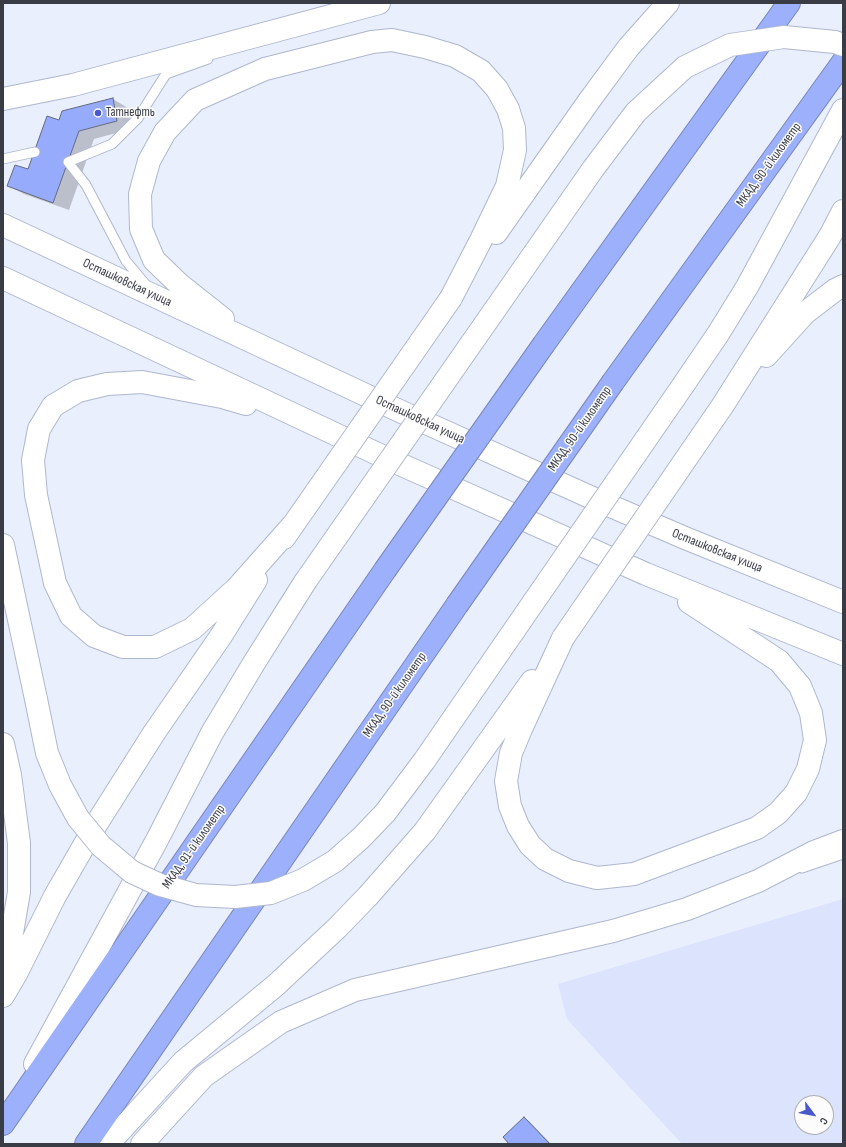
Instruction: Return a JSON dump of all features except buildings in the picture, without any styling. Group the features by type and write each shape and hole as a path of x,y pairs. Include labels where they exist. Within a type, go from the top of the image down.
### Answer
{"highway":[{"name":"МКАД, 91-й километр","path":"3,1123 385,570 544,344 789,3"},
{"name":"МКАД, 90-й километр","path":"86,1144 457,605 613,382 843,62"}],"main road":[{"path":"3,99 80,83 379,3"},
{"path":"303,419 222,397 142,382 107,384 78,390 53,406 39,429 33,460 36,495 55,583 71,616 94,636 123,647 155,647 192,629 267,558 292,526 589,101 628,48 668,3"},
{"path":"3,1123 157,840 212,732 254,663 306,582 592,169 636,112 685,67 730,45 784,37 835,42 843,45"},
{"path":"282,356 219,316 180,285 154,260 141,229 140,194 149,161 165,132 196,100 265,69 372,42 392,40 425,47 455,56 481,71 497,89 508,109 514,128 515,150 507,186 451,298"},
{"path":"3,545 47,753 60,785 78,818 101,846 132,872 160,885 196,895 235,897 271,892 303,880 335,861 361,838 385,813 433,748 718,334 747,287 843,110"},
{"path":"108,1144 183,1062 276,985 337,928 368,896 426,831 542,674 563,638 723,405 830,236 843,211"},
{"name":"Осташковская улица","path":"3,225 433,426 599,501 685,538 843,602"},
{"path":"3,278 391,460 646,574 843,654"},
{"path":"723,405 805,313 835,290 843,286"},
{"path":"685,538 843,587"},
{"path":"3,996 16,974 55,896 97,823 154,733 221,636 267,558"},
{"path":"542,674 511,753 506,781 510,806 518,826 530,845 545,859 569,871 597,878 634,874 757,828 778,813 796,793 808,769 815,740 811,713 800,686 779,661 646,574"},
{"path":"3,744 10,775 19,843 19,892 12,933 3,963"},
{"path":"204,1076 281,1022 355,990 613,931 687,909 758,882 814,852 843,841"},
{"path":"142,1144 204,1076 276,985"}],"lane":[{"path":"155,296 126,261 86,185 68,162 112,144 138,118 166,74 334,15"},
{"path":"3,159 35,152"},
{"path":"758,882 843,854"}],"shaded area":[{"path":"843,899 843,1144 682,1144 567,1019 558,984"}],"place":[{"name":"Татнефть","path":"98,113"}]}
